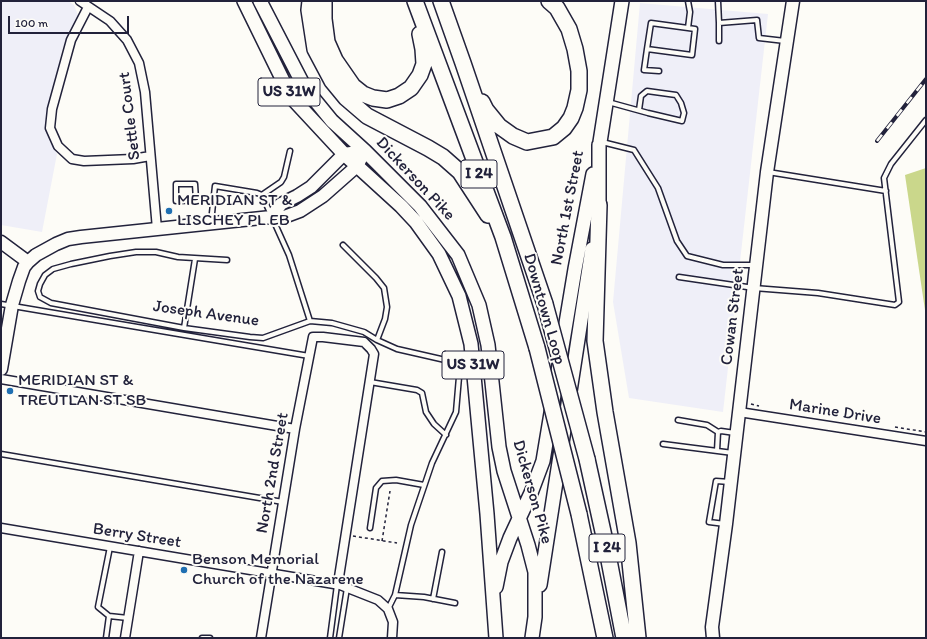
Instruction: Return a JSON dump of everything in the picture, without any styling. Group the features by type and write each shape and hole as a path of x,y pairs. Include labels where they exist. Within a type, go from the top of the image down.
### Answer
{"highway":[{"path":"310,1 309,10 315,49 332,81 346,98 367,116 443,157 460,172 503,237"},
{"path":"324,1 324,19 327,42 342,71 353,86 363,94 374,98 388,100 399,96 411,88 420,75 424,64 415,1"},
{"name":"Downtown Loop","path":"415,1 503,237 537,348 579,514 604,638"},
{"name":"Downtown Loop","path":"441,1 545,304 587,459 624,638"},
{"path":"463,63 486,110 499,126 513,136 527,142 539,141 553,137 564,128 571,118 575,108 579,90 579,71 575,49 569,29 557,8 549,1"},
{"path":"599,205 595,341 605,412 628,543 638,638"}],"main road":[{"name":"Dickerson Pike","path":"244,1 291,97 344,154 402,206 416,222 439,254 459,296 471,344 496,638"},
{"name":"Dickerson Pike","path":"260,1 305,88 332,121 365,151 420,206 458,255 467,276 479,305 488,345 499,447 504,471 528,545 535,572 535,616 532,638"},
{"name":"North 1st Street","path":"493,602 501,562 510,538 531,493 543,461 573,277 599,143 622,1"},
{"name":"North 1st Street","path":"535,616 599,205 599,143"}],"street":[{"name":"Settle Court","path":"80,1 110,21 127,40 139,63 145,92 157,229"},
{"name":"Cowan Street","path":"713,638 712,627 726,524 767,172 794,1"},
{"path":"88,7 70,40 52,109 50,128 58,146 72,159 84,161 133,159 150,156"},
{"path":"271,217 281,204 311,187 344,154 365,151"},
{"path":"1,369 6,304 19,281 24,267 28,262 56,244 68,239 210,223 284,217 300,211 323,196 357,166 365,151"},
{"path":"1,242 28,262"},
{"name":"North 2nd Street","path":"261,638 295,430 313,337 364,342 374,354 370,382"},
{"path":"1,379 295,430"},
{"path":"370,382 339,576 341,586 378,600 388,609 393,622 392,638"},
{"name":"Marine Drive","path":"739,412 926,441"},
{"name":"Berry Street","path":"1,528 272,573 341,586"},
{"path":"125,638 139,551"}],"lane":[{"path":"688,1 690,12 688,28"},
{"path":"718,1 719,41"},
{"path":"719,23 758,20 759,38 788,41"},
{"path":"647,49 692,55 696,29 651,23 647,49 644,70 659,71"},
{"path":"606,101 639,110 682,121 684,113 681,103 676,95 646,92 641,96 639,110"},
{"path":"679,277 754,288 818,294 895,304 898,302 884,178 891,164 926,120"},
{"path":"599,143 634,150 658,188 677,242 687,256 723,264 757,265"},
{"path":"262,195 281,182 284,177 290,151"},
{"path":"767,172 886,191"},
{"path":"196,200 195,184 176,184 176,201 213,200"},
{"path":"210,223 215,186 257,192 262,195 289,255 310,321"},
{"path":"342,245 376,278 384,288 387,307 385,318 377,340"},
{"name":"Joseph Avenue","path":"227,260 195,259 156,252 136,252 71,264 53,269 45,275 38,291 40,297 51,303 184,328 250,338 263,338 310,321 332,324 364,332 397,349 454,362 459,377 459,395 456,412 432,463 424,485 411,525 395,595 388,609"},
{"path":"184,328 195,259"},
{"path":"6,304 310,356"},
{"path":"370,382 417,390 422,393 426,412 434,424 446,435"},
{"path":"678,420 707,425 718,432 736,433"},
{"path":"716,451 718,432"},
{"path":"663,444 734,453"},
{"path":"1,454 284,502"},
{"path":"370,528 376,488 382,481 396,480 424,485"},
{"path":"726,524 709,522 716,480 730,482"},
{"path":"110,547 98,608 109,616 128,618"},
{"path":"434,599 442,552"},
{"path":"330,638 341,586"},
{"path":"339,638 341,586"},
{"path":"395,595 455,603"},
{"path":"106,638 109,616"},
{"path":"202,638 210,638"}],"path":[{"path":"382,541 390,491"},
{"path":"349,535 396,543"}],"shaded area":[{"path":"1,1 68,1 74,5 78,15 78,19 69,31 62,50 48,116 47,129 50,142 57,154 42,232 1,225"},
{"path":"640,3 768,14 723,412 629,398 613,302"}],"green space":[{"path":"926,168 926,317 905,175"}],"railway":[{"path":"877,141 926,79"}],"place":[{"name":"MERIDIAN ST & LISCHEY PL EB","path":"169,211"},
{"name":"MERIDIAN ST & TREUTLAN ST SB","path":"10,391"},
{"name":"Benson Memorial Church of the Nazarene","path":"184,570"}]}
